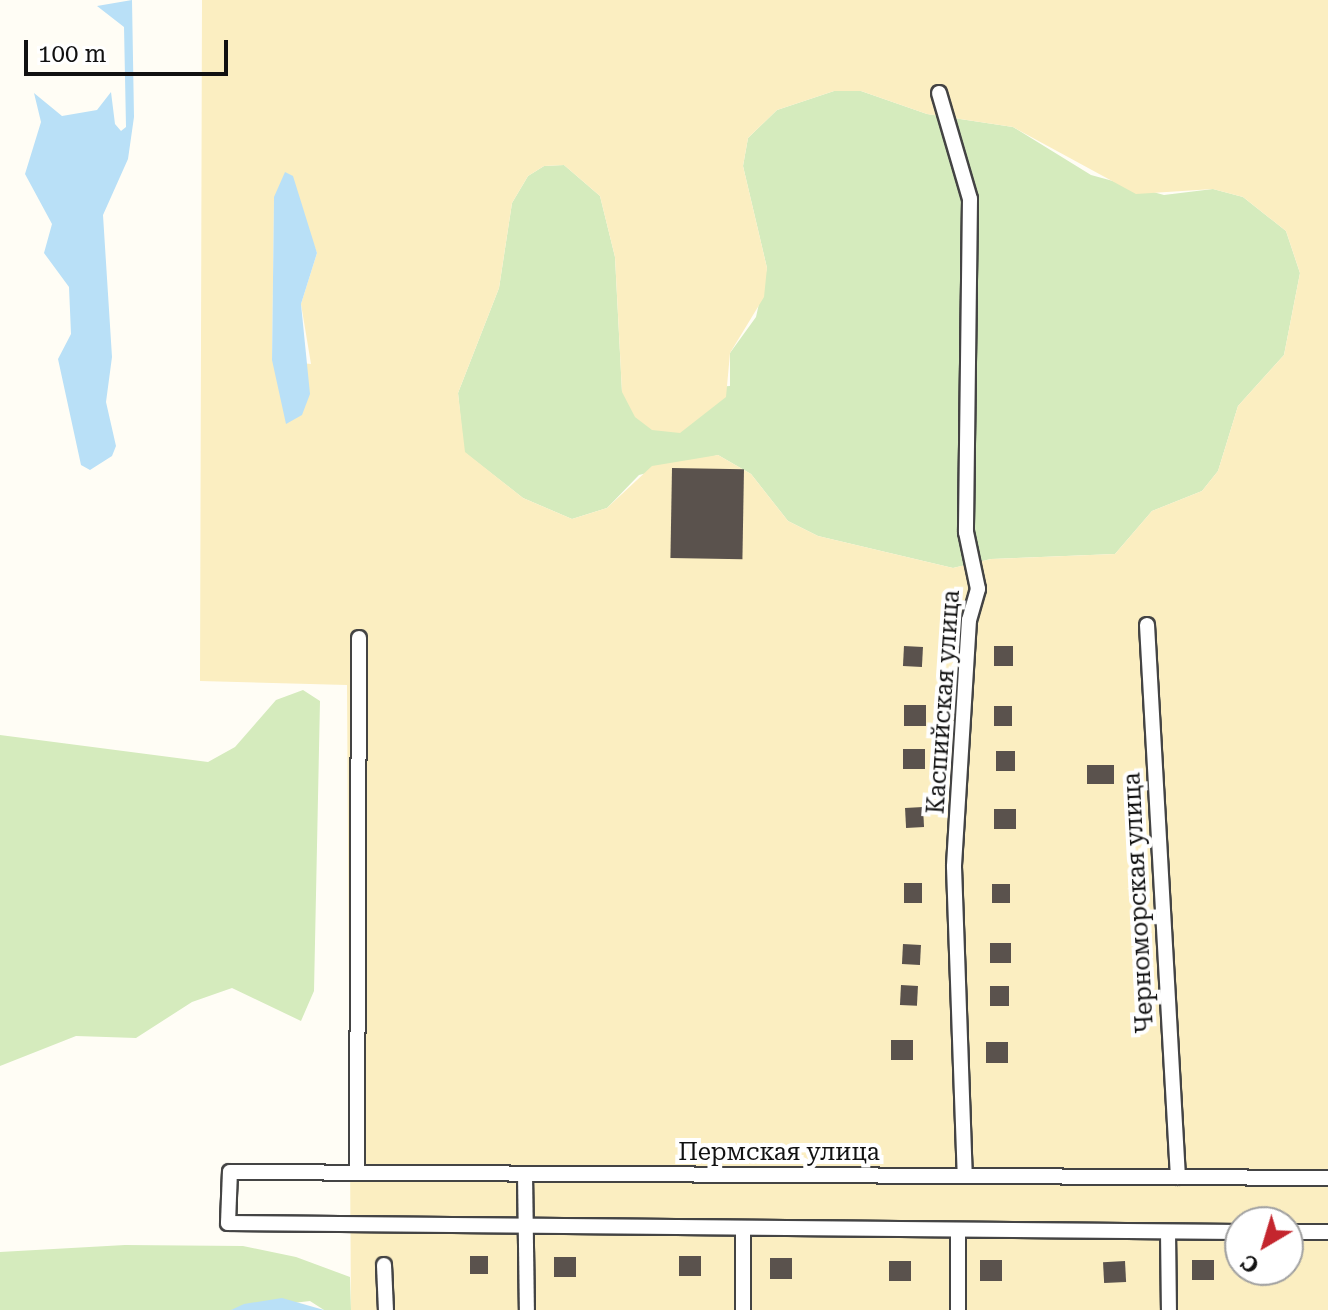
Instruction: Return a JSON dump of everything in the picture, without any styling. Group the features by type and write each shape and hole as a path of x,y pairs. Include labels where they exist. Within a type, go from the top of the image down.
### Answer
{"street":[{"name":"Каспийская улица","path":"939,93 970,199 966,532 978,589 969,620 954,867 965,1176"},
{"name":"Черноморская улица","path":"1147,625 1178,1177"},
{"path":"357,1173 359,638"},
{"name":"Пермская улица","path":"526,1227 228,1223 230,1172 1328,1178"},
{"path":"525,1174 527,1310"},
{"path":"526,1227 1224,1232"},
{"path":"743,1229 743,1310"},
{"path":"958,1232 958,1310"},
{"path":"1168,1232 1169,1310"},
{"path":"1304,1232 1328,1232"},
{"path":"384,1265 386,1310"}],"green space":[{"path":"834,91 861,91 927,114 1013,127 1091,175 1164,195 1213,189 1243,197 1286,231 1300,273 1284,355 1238,406 1218,471 1202,491 1152,511 1115,554 991,559 953,568 818,536 788,521 751,474 718,455 639,475 607,508 572,519 523,498 464,452 458,393 499,288 512,203 528,176 544,166 564,165 600,196 615,257 622,392 730,386 730,353 756,317 767,268 743,166 748,138 777,110"},
{"path":"303,690 320,701 314,991 301,1021 232,988 192,1002 136,1038 76,1036 0,1066 0,735 208,762 235,747 276,700"},
{"path":"125,1245 243,1246 296,1257 350,1277 351,1310 324,1310 310,1301 231,1310 0,1310 0,1252"}],"sand":[{"path":"202,0 1328,0 1328,1310 351,1310 347,685 200,681","holes":["834,91 861,91 927,114 1013,127 1136,194 1213,189 1243,197 1286,231 1300,273 1284,355 1238,406 1218,471 1202,491 1152,511 1115,554 991,559 953,568 818,536 788,521 751,474 718,455 652,466 607,508 572,519 523,498 465,452 458,393 499,288 512,203 528,176 544,166 564,165 600,196 615,257 622,392 635,417 652,430 680,433 726,397 730,353 764,297 767,268 743,166 748,138 777,110","274,197 303,216 317,253 301,304 311,364 272,360"]}],"water":[{"path":"132,0 134,117 128,159 103,215 112,357 106,402 116,446 112,456 90,470 81,465 58,359 71,334 69,287 44,253 52,224 25,174 41,122 34,93 62,116 97,110 111,92 115,124 121,131 126,127 124,27 97,6"},
{"path":"285,172 293,176 317,253 301,304 310,394 302,415 286,424 272,360 274,197"},
{"path":"282,1298 324,1310 231,1310 244,1304"}],"building":[{"path":"672,468 744,469 742,559 670,558"},
{"path":"904,646 923,647 922,667 903,666"},
{"path":"994,646 1013,646 1013,666 994,666"},
{"path":"904,705 926,705 926,726 904,726"},
{"path":"994,706 1012,706 1012,726 994,726"},
{"path":"903,749 925,749 925,769 903,769"},
{"path":"996,751 1015,751 1015,771 996,771"},
{"path":"1087,765 1114,765 1114,784 1087,784"},
{"path":"923,807 924,827 906,828 905,808"},
{"path":"994,809 1016,809 1016,829 994,829"},
{"path":"904,883 922,883 922,903 904,903"},
{"path":"992,884 1010,884 1010,903 992,903"},
{"path":"990,943 1011,943 1011,963 990,963"},
{"path":"903,944 921,945 920,965 902,964"},
{"path":"901,985 918,986 917,1006 900,1005"},
{"path":"990,986 1009,986 1009,1006 990,1006"},
{"path":"891,1040 913,1040 913,1060 891,1060"},
{"path":"986,1042 1008,1042 1008,1063 986,1063"},
{"path":"470,1256 488,1256 488,1274 470,1274"},
{"path":"679,1256 701,1256 701,1276 679,1276"},
{"path":"554,1257 576,1257 576,1277 554,1277"},
{"path":"770,1258 792,1258 792,1279 770,1279"},
{"path":"980,1260 1002,1260 1002,1281 980,1281"},
{"path":"1192,1260 1214,1260 1214,1280 1192,1280"},
{"path":"889,1261 911,1261 911,1281 889,1281"},
{"path":"1125,1261 1126,1282 1104,1283 1103,1262"}]}
